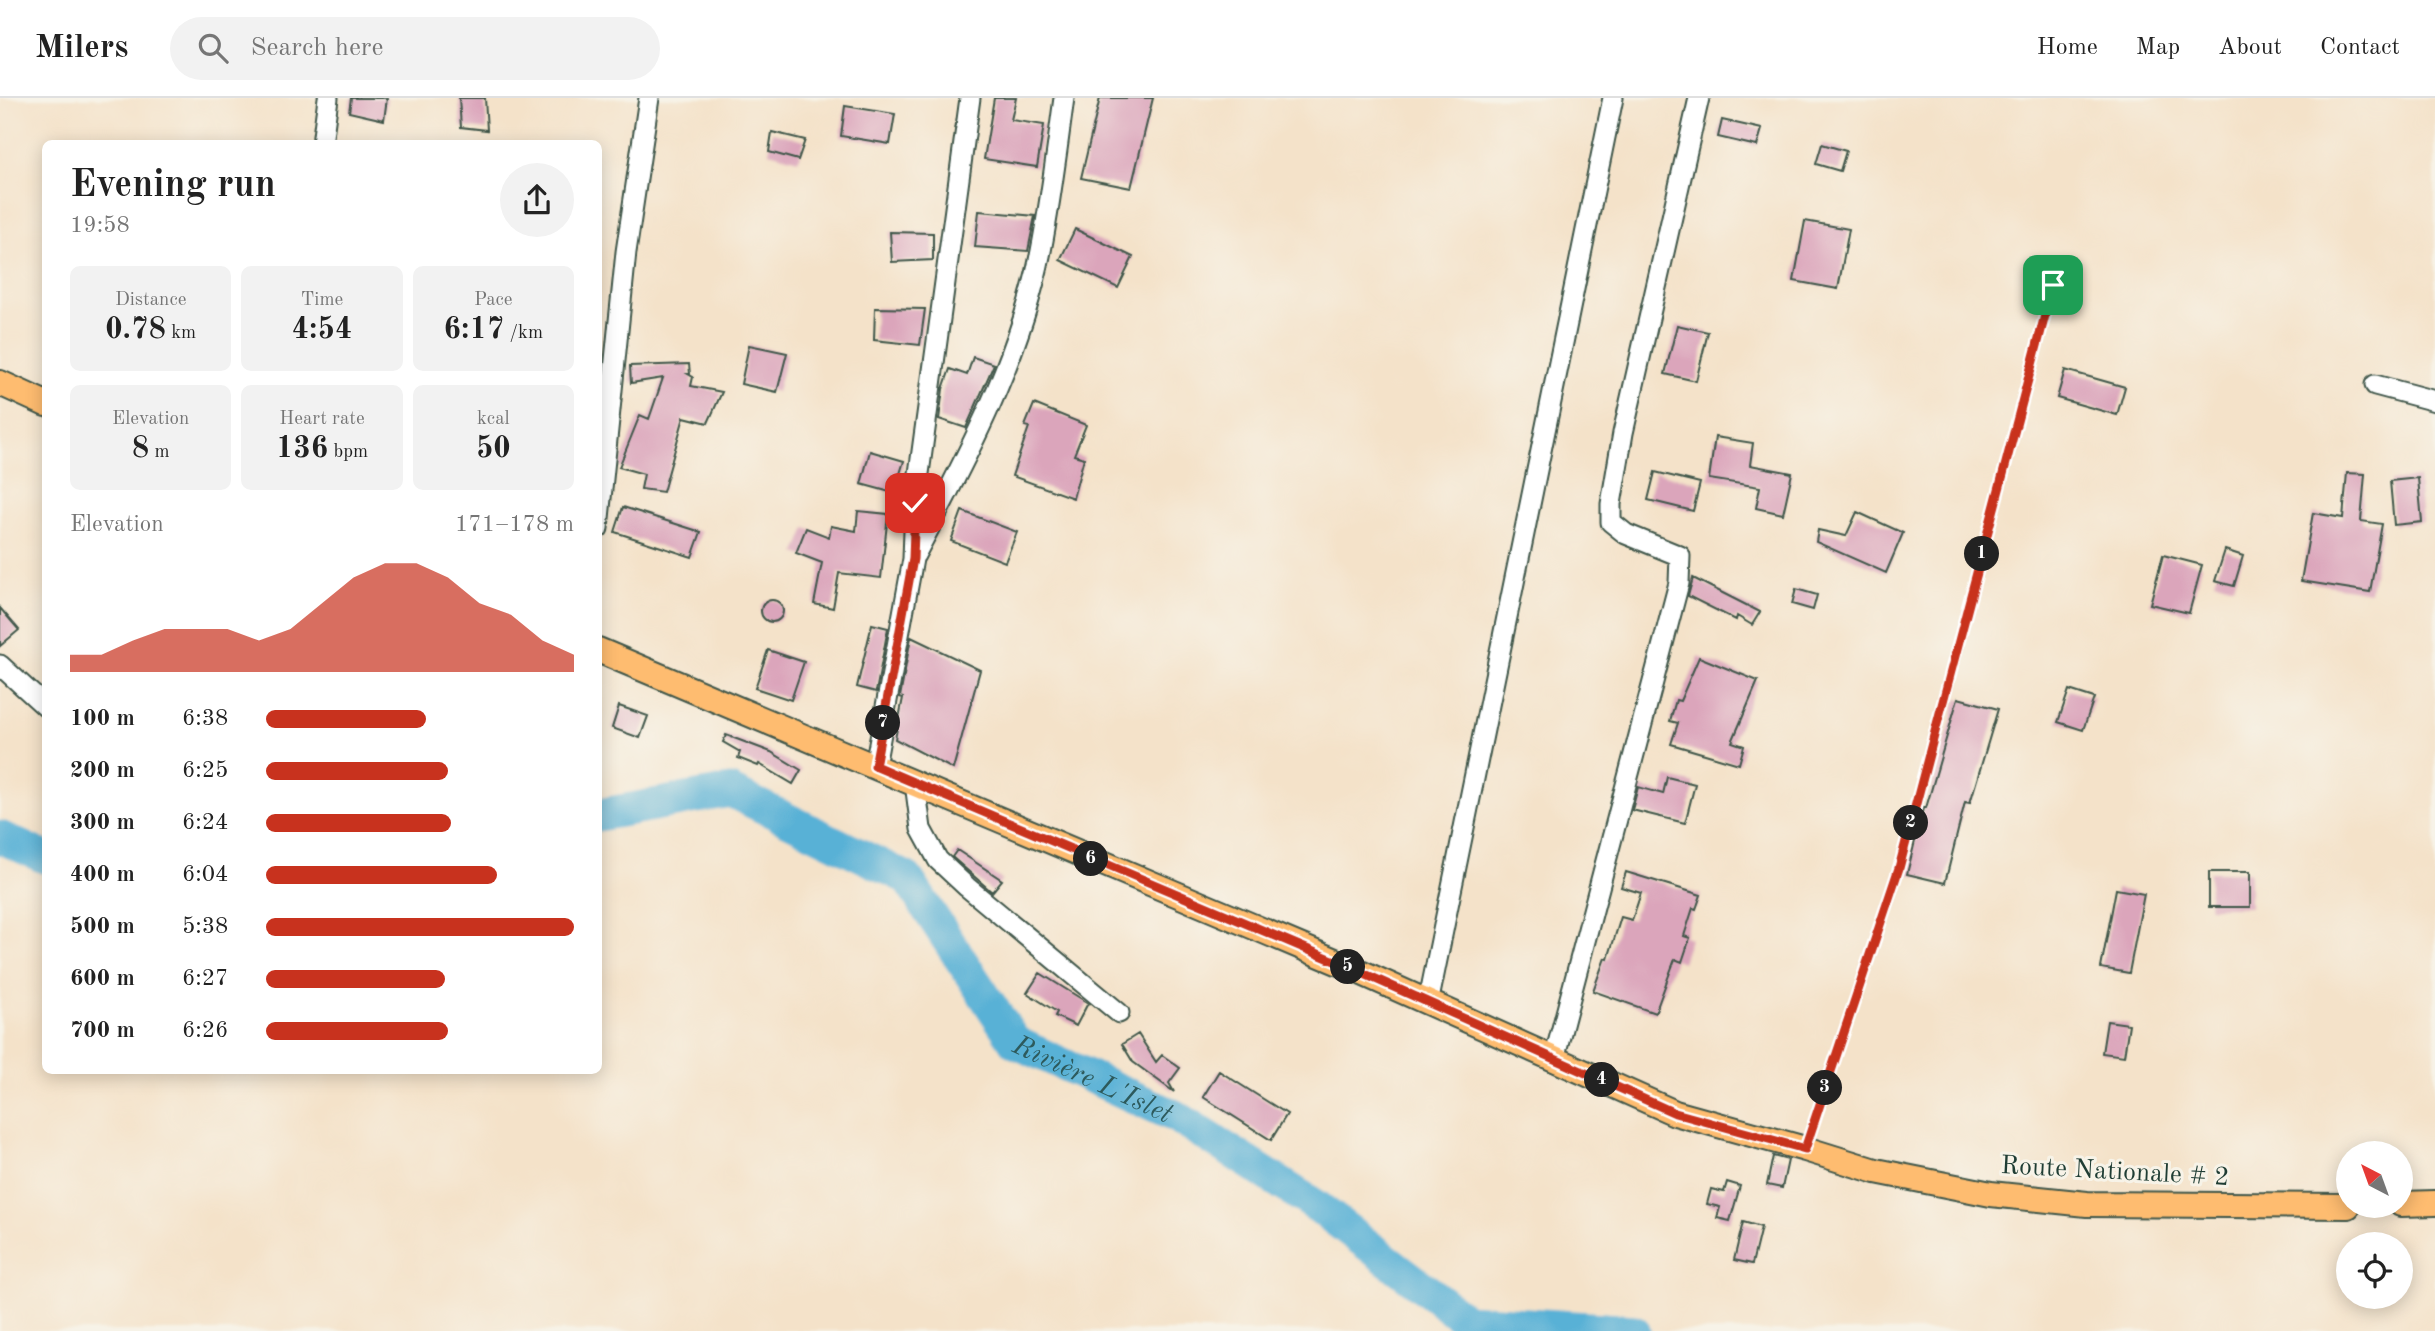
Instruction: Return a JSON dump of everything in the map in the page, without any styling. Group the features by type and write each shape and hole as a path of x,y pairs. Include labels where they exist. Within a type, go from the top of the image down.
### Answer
{"main road":[{"path":"0,383 42,402"},
{"name":"Route Nationale # 2","path":"602,652 1349,967 1675,1113 1876,1171 1992,1194 2087,1204 2336,1206"},
{"path":"2413,1204 2435,1203"}],"street":[{"path":"323,140 328,98"},
{"path":"602,489 626,252 649,98"},
{"path":"875,766 913,559 915,503 970,98"},
{"path":"913,559 998,386 1023,319 1041,252 1064,98"},
{"path":"1428,1004 1613,98"},
{"path":"1554,1059 1679,583 1680,556 1626,534 1611,522 1611,504 1623,433 1699,98"},
{"path":"2375,385 2435,401"},
{"path":"0,666 42,703"},
{"path":"915,783 921,829 938,860 1119,1013"}],"path":[{"path":"1805,1149 1899,868 2053,285"}],"building":[{"path":"351,98 387,98 384,120 349,112"},
{"path":"459,98 485,98 487,130 461,127"},
{"path":"994,98 1016,98 1011,120 1044,125 1037,167 984,159"},
{"path":"1100,98 1153,98 1131,188 1081,178"},
{"path":"845,106 895,114 890,144 841,136"},
{"path":"1722,120 1762,129 1757,146 1718,137"},
{"path":"772,132 805,140 798,160 769,152"},
{"path":"1822,144 1846,151 1840,171 1816,164"},
{"path":"979,211 1035,216 1028,251 975,247"},
{"path":"1805,221 1849,229 1838,289 1794,281"},
{"path":"1075,229 1133,257 1118,288 1060,260"},
{"path":"890,232 933,233 933,260 892,262"},
{"path":"875,308 925,309 920,345 874,340"},
{"path":"1677,325 1708,332 1696,381 1665,374"},
{"path":"749,345 787,353 777,392 741,384"},
{"path":"973,357 994,364 966,428 939,419 943,389 950,369 967,375"},
{"path":"689,364 688,374 693,377 691,386 722,392 708,423 684,417 663,492 641,489 644,474 619,467 640,415 649,419 663,378 631,383 630,366"},
{"path":"2065,370 2125,387 2117,415 2057,398"},
{"path":"1034,404 1086,425 1074,455 1084,458 1073,498 1012,476 1029,427 1025,426"},
{"path":"1715,437 1753,443 1750,465 1792,473 1783,514 1756,508 1760,487 1709,479"},
{"path":"870,451 904,461 894,493 861,484"},
{"path":"1655,472 1700,483 1693,511 1648,500"},
{"path":"2347,473 2365,474 2361,521 2382,524 2370,592 2301,581 2313,513 2343,518"},
{"path":"2418,478 2422,522 2394,525 2390,481"},
{"path":"623,507 701,532 692,557 615,532"},
{"path":"858,511 888,514 881,578 839,573 833,608 814,604 822,563 796,553 806,528 829,537 831,526 856,531"},
{"path":"962,511 1017,532 1005,562 951,541"},
{"path":"1857,512 1903,533 1886,573 1816,542 1818,530 1846,536"},
{"path":"2225,550 2243,556 2234,586 2215,581"},
{"path":"2163,555 2202,565 2189,613 2150,604"},
{"path":"1693,578 1760,612 1752,625 1688,596"},
{"path":"1796,589 1817,595 1813,610 1792,604"},
{"path":"772,600 782,607 783,611 776,621 772,622 762,615 761,611 768,601"},
{"path":"0,608 19,630 0,646"},
{"path":"872,624 888,628 876,692 857,687"},
{"path":"911,637 980,670 953,769 895,739"},
{"path":"768,650 804,662 791,700 755,688"},
{"path":"1699,657 1758,681 1732,742 1744,746 1739,764 1671,744 1678,723 1670,721 1676,700 1680,701"},
{"path":"2069,690 2094,698 2083,730 2058,722"},
{"path":"1958,698 1998,709 1970,803 1965,802 1945,883 1907,874 1923,808 1926,808"},
{"path":"619,706 648,716 640,738 612,728"},
{"path":"726,735 771,752 801,770 793,784 759,764 758,766 738,758 740,752 723,742"},
{"path":"1667,777 1695,784 1685,823 1632,810 1638,787 1663,794"},
{"path":"957,850 1002,880 992,892 952,857"},
{"path":"1626,872 1701,895 1696,909 1693,908 1684,936 1690,938 1682,962 1675,959 1655,1013 1593,991 1605,958 1608,959 1621,917 1632,920 1641,893 1621,887"},
{"path":"2209,872 2250,872 2250,907 2209,907"},
{"path":"2116,889 2144,894 2129,973 2101,968"},
{"path":"1040,973 1088,1003 1076,1026 1055,1016 1057,1012 1027,993"},
{"path":"2107,1021 2129,1024 2124,1056 2102,1053"},
{"path":"1138,1034 1156,1062 1162,1055 1180,1068 1169,1083 1174,1092 1133,1062 1122,1044"},
{"path":"1219,1071 1287,1114 1271,1140 1203,1097"},
{"path":"1773,1156 1788,1160 1782,1188 1767,1185"},
{"path":"1727,1182 1740,1186 1730,1221 1717,1218 1720,1207 1707,1204 1711,1189 1724,1192"},
{"path":"1743,1222 1761,1227 1752,1264 1734,1260"}],"waterway":[{"name":"Rivière L'Islet","path":"602,814 730,791 907,878 1015,1042 1177,1117 1318,1207 1466,1320 1634,1331"},
{"name":"Rivière L'Islet","path":"0,837 42,856"}],"route":[{"path":"915,503 913,559 875,766 1349,967 1675,1113 1805,1149 1899,868 2053,285"}]}
